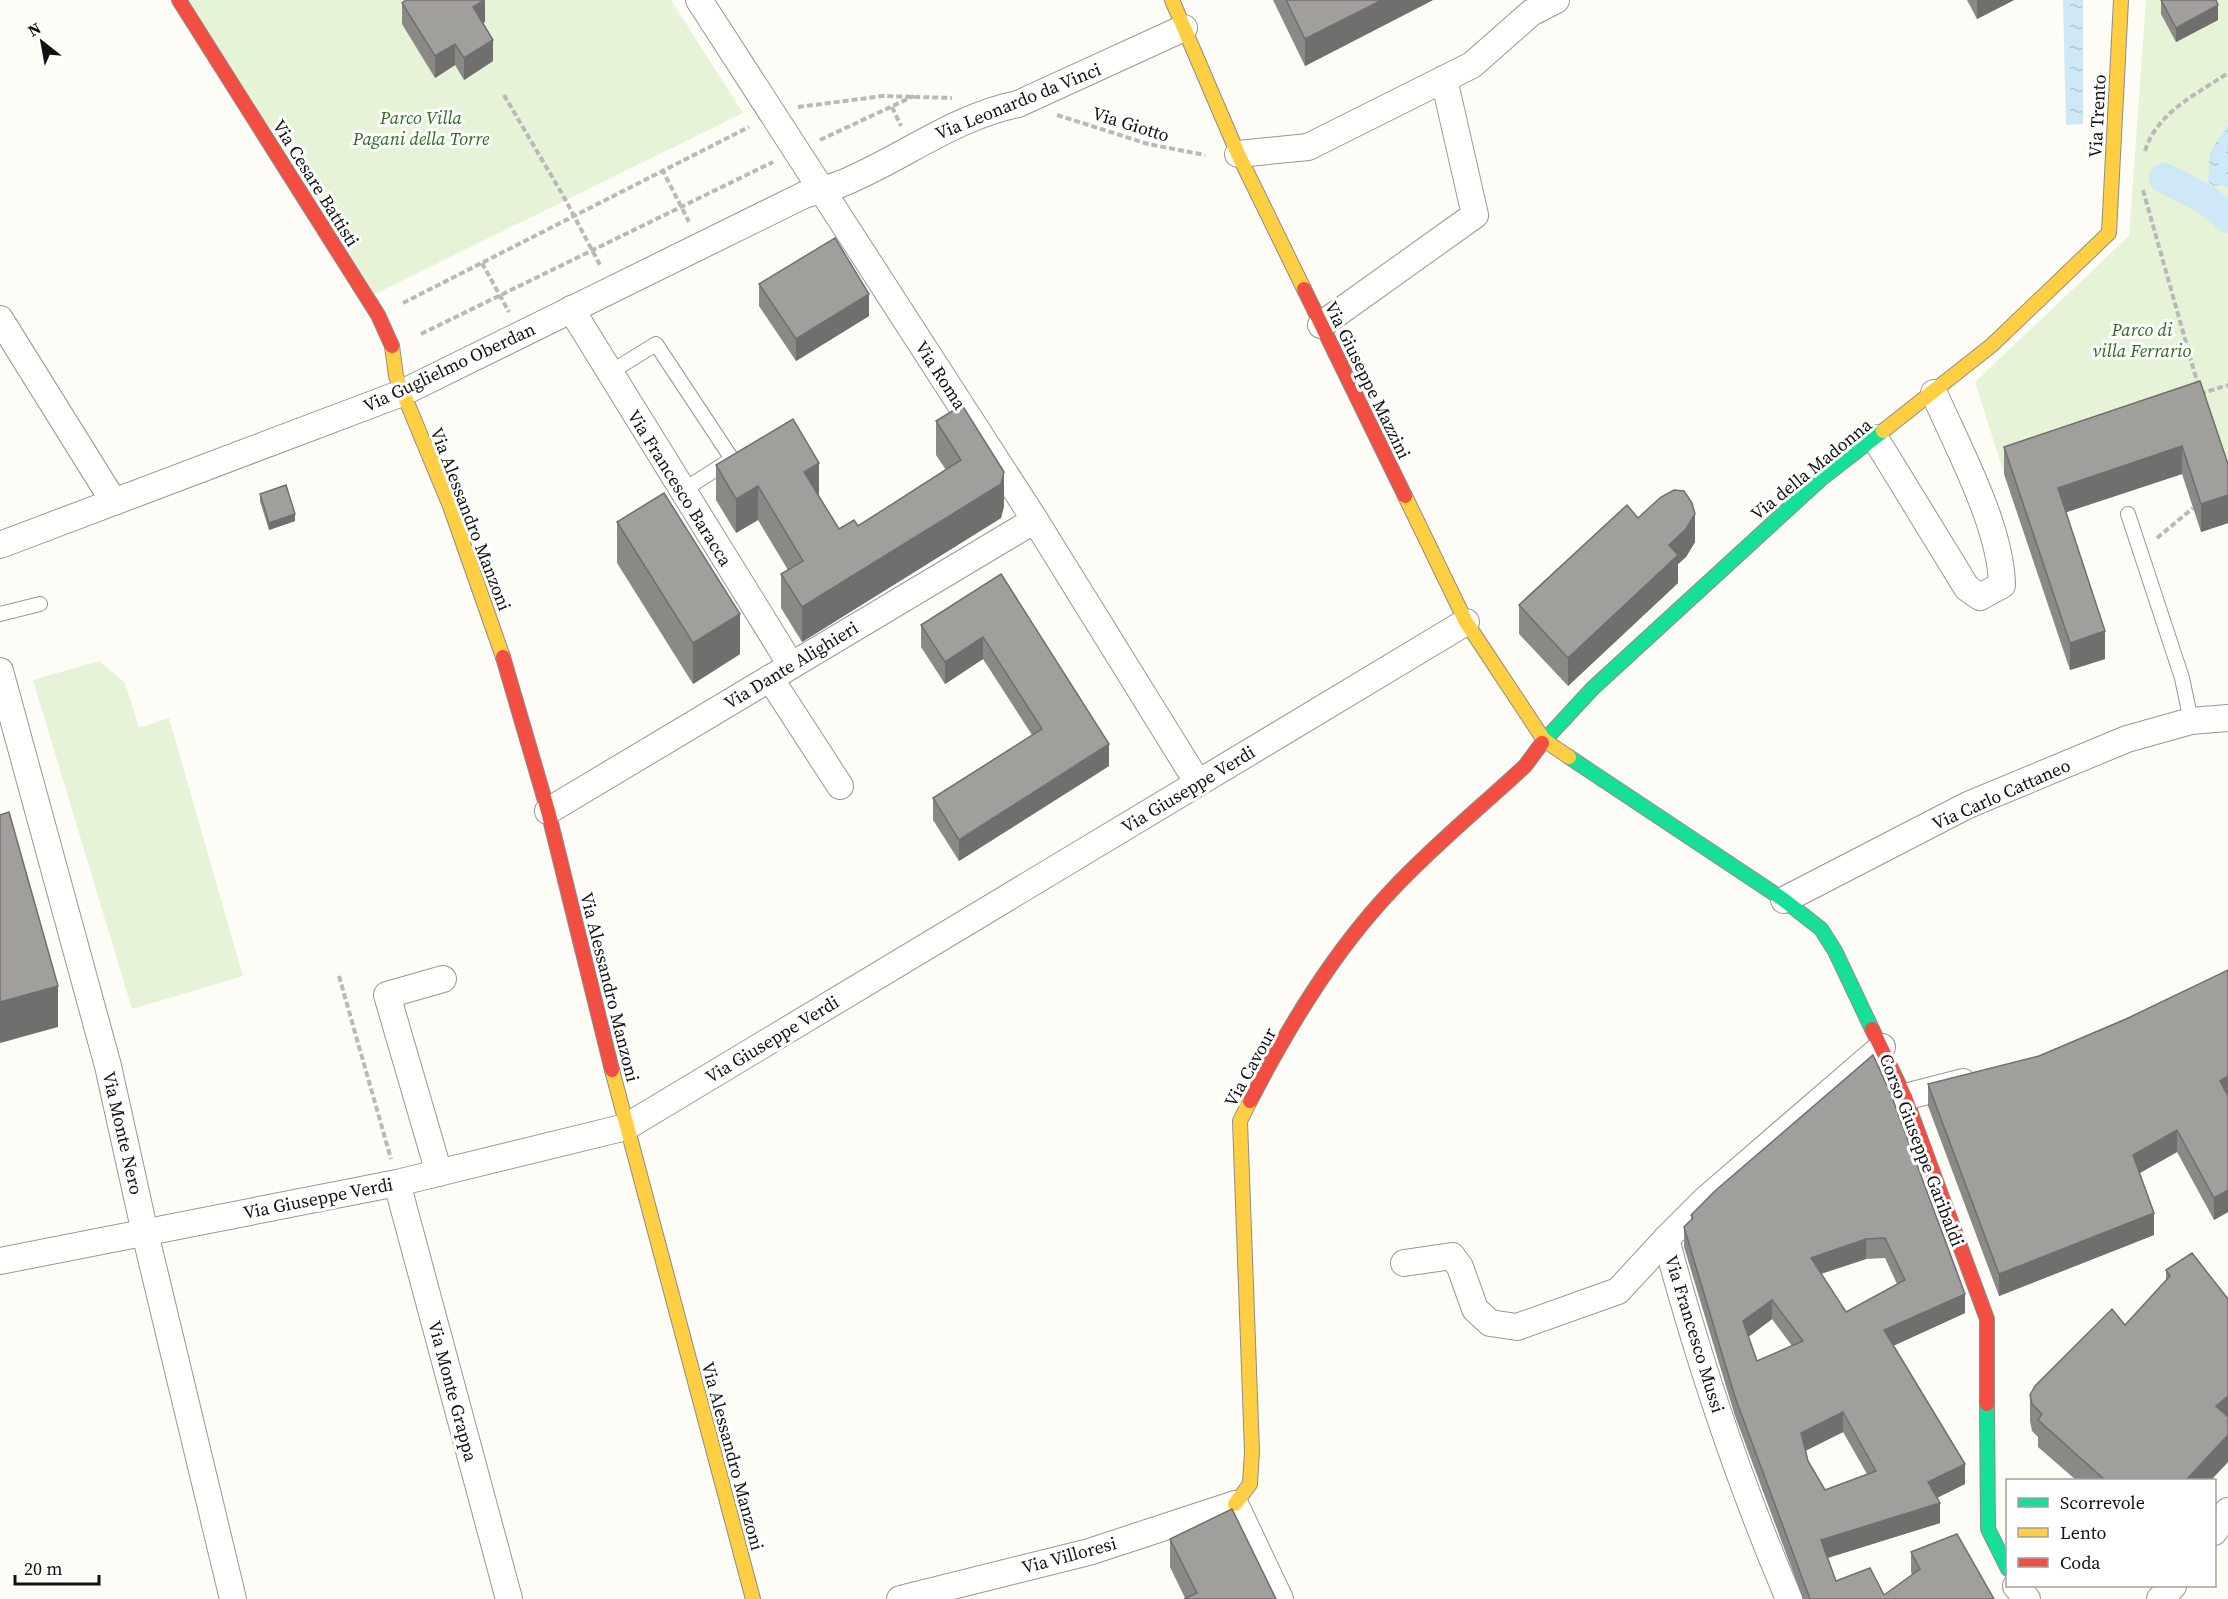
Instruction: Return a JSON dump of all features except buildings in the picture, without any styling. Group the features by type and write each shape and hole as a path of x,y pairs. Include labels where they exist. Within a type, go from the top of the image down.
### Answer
{"street":[{"name":"Via Cesare Battisti","path":"179,0 378,315 393,347 396,376 402,393"},
{"name":"Via Roma","path":"699,0 1035,520 1198,783"},
{"name":"Via Giuseppe Mazzini","path":"1172,0 1238,154 1466,622 1544,740"},
{"path":"1238,154 1308,147 1472,65 1531,13 1556,0"},
{"name":"Via Trento","path":"2109,233 2121,0"},
{"name":"Via Leonardo da Vinci","path":"821,190 844,183 965,120 1006,107 1184,28"},
{"path":"1321,325 1475,215 1444,79"},
{"name":"Via Guglielmo Oberdan","path":"0,545 402,393 700,245 804,195 821,190"},
{"name":"Via della Madonna","path":"1544,740 1593,688 1724,566 1821,479 1934,393 1992,345 2109,233"},
{"name":"Via Francesco Baracca","path":"571,309 682,491 781,671 840,786"},
{"path":"0,319 114,502"},
{"name":"Via Alessandro Manzoni","path":"402,393 450,506 514,688 548,811 626,1127 753,1599"},
{"path":"1875,438 1967,588 1980,597 2002,585 2002,559 1972,481 1934,393"},
{"name":"Via Dante Alighieri","path":"548,811 1035,520"},
{"name":"Via Giuseppe Verdi","path":"0,1261 397,1183 626,1127 1466,622"},
{"name":"Via Monte Nero","path":"0,671 108,1066 145,1233 233,1599"},
{"name":"Via Carlo Cattaneo","path":"1784,900 1968,805 2127,739 2191,721 2228,718"},
{"name":"Corso Giuseppe Garibaldi","path":"1544,740 1784,900 1821,929 1835,951 1905,1097 1987,1319 1988,1529 2006,1567"},
{"name":"Via Cavour","path":"1236,1504 1250,1484 1252,1452 1240,1121 1272,1059 1339,953 1392,890 1525,765 1544,740"},
{"path":"439,1173 387,995 443,979"},
{"name":"Via Francesco Mussi","path":"1789,1599 1757,1523 1688,1322 1666,1239 1706,1199 1882,1047"},
{"path":"1905,1097 1990,1075"},
{"name":"Via Monte Grappa","path":"397,1183 510,1599"},
{"path":"1404,1263 1452,1256 1460,1267 1475,1309 1490,1323 1517,1327 1618,1290 1666,1239"},
{"path":"1236,1504 1280,1599"},
{"name":"Via Villoresi","path":"900,1599 1089,1552 1236,1504"},
{"path":"2216,1529 2228,1511"},
{"path":"2017,1587 2027,1599"},
{"path":"2160,1599 2172,1587"}],"lane":[{"path":"609,373 656,344 732,459 682,491"},
{"path":"2128,514 2182,678 2191,721"},
{"path":"0,614 40,604"}],"path":[{"path":"2143,161 2148,142 2169,112 2228,73"},
{"path":"504,96 574,216 612,289"},
{"name":"Via Giotto","path":"378,315 662,169 792,108 883,96 962,98 1006,107 1175,151 1204,155 1238,154"},
{"path":"393,347 591,249 915,96"},
{"path":"662,169 700,245"},
{"path":"2140,180 2205,405"},
{"path":"482,263 521,334"},
{"path":"2190,398 2228,385"},
{"path":"2140,552 2193,508"},
{"path":"339,976 397,1183"}],"green space":[{"name":"Parco Villa Pagani della Torre","path":"189,0 671,0 743,113 375,294"},
{"name":"Parco di villa Ferrario","path":"2146,0 2228,0 2228,491 2200,408 2004,474 1975,382 2129,236"},
{"path":"99,661 125,683 139,728 169,718 243,976 132,1009 33,680"}],"water":[{"path":"2063,0 2083,0 2083,124 2066,125"},
{"path":"2228,125 2228,189 2208,182 2210,152"}],"waterway":[{"path":"2164,178 2206,200 2228,218"}],"traffic: fast":[{"path":"1542,743 1593,688 1821,479 1883,431"},
{"path":"1569,757 1784,900 1821,929 1835,951 1872,1029"},
{"path":"1987,1404 1988,1529 2006,1565"}],"traffic: slow":[{"path":"1172,0 1238,154 1304,289"},
{"path":"1883,431 1992,345 2109,233 2121,0"},
{"path":"392,346 396,376 450,506 503,657"},
{"path":"1405,496 1466,622 1544,740 1569,757"},
{"path":"612,1070 753,1599"},
{"path":"1235,1504 1250,1484 1252,1452 1240,1121 1250,1101"}],"traffic: jam":[{"path":"179,0 378,315 392,346"},
{"path":"1304,289 1405,496"},
{"path":"503,657 548,811 612,1070"},
{"path":"1250,1101 1297,1017 1351,938 1392,890 1525,766 1542,743"},
{"path":"1872,1029 1905,1097 1987,1319 1987,1404"}]}
